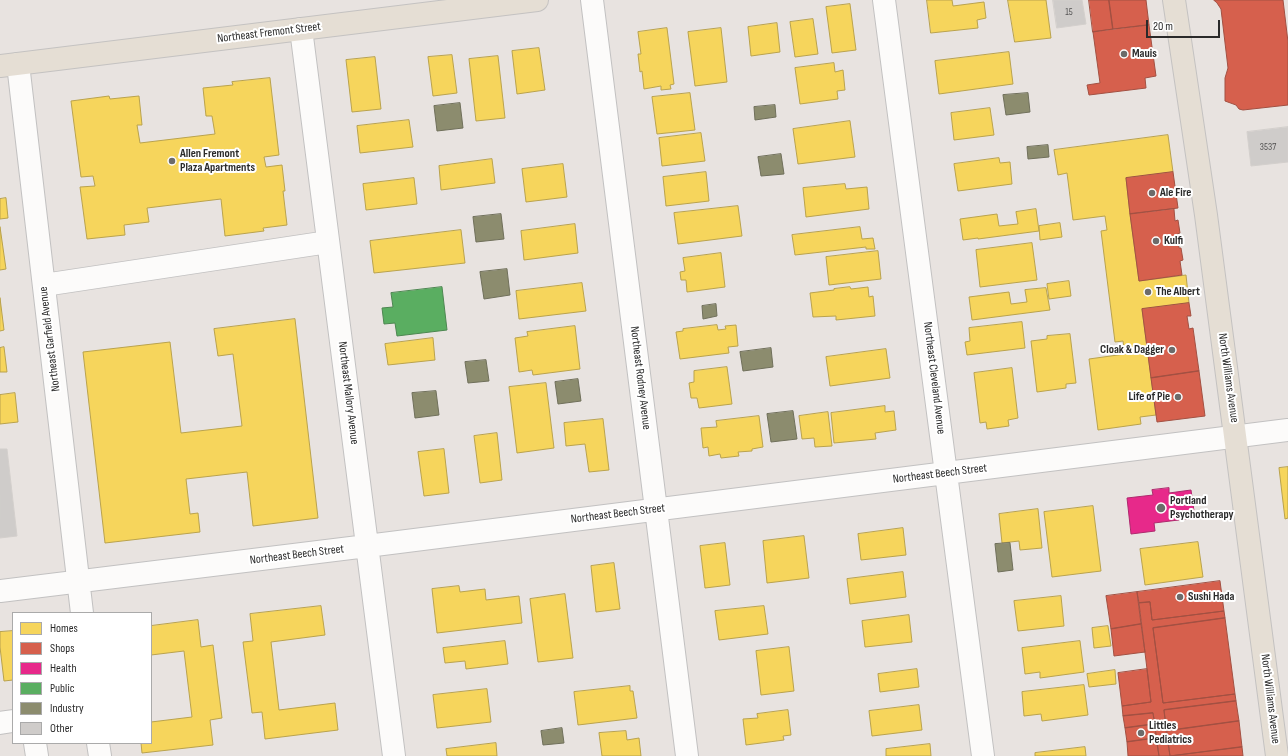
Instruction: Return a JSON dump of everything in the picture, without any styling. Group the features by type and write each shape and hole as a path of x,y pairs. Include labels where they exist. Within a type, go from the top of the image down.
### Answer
{"main road":[{"name":"Northeast Fremont Street","path":"9,65 301,29 429,7 537,0"},
{"name":"North Williams Avenue","path":"1174,0 1206,215 1278,756"}],"street":[{"name":"Northeast Rodney Avenue","path":"592,0 687,756"},
{"name":"Northeast Cleveland Avenue","path":"884,0 983,756"},
{"name":"Northeast Mallory Avenue","path":"301,29 394,756"},
{"name":"Northeast Garfield Avenue","path":"9,65 44,285 82,612"},
{"path":"44,285 328,242"},
{"name":"Northeast Beech Street","path":"0,591 1288,430"},
{"path":"0,722 12,721"},
{"path":"35,744 37,756"},
{"path":"98,744 100,756"}],"building: Homes":[{"path":"927,0 952,0 953,6 984,2 986,18 977,20 978,28 931,33"},
{"path":"1008,0 1046,0 1051,38 1015,42"},
{"path":"850,4 856,50 832,53 826,7"},
{"path":"813,19 818,54 795,57 790,22"},
{"path":"777,23 780,52 751,56 748,27"},
{"path":"667,28 674,84 670,85 671,89 661,90 661,86 644,89 638,54 641,54 638,32"},
{"path":"721,28 727,82 695,86 688,32"},
{"path":"539,48 545,90 517,94 512,51"},
{"path":"1009,52 1013,84 939,94 935,61"},
{"path":"452,55 457,93 433,96 428,57"},
{"path":"498,56 505,118 476,121 469,59"},
{"path":"375,57 381,109 352,112 346,60"},
{"path":"834,63 835,72 843,70 845,90 837,91 838,99 800,104 795,68"},
{"name":"Allen Fremont Plaza Apartments","path":"270,78 279,155 264,157 266,167 282,165 287,225 263,228 264,231 225,236 221,199 147,208 149,222 124,225 125,235 87,239 80,187 95,186 93,176 81,177 71,101 109,96 110,99 139,96 142,125 137,125 140,143 215,134 212,116 206,116 203,88 233,85 232,82"},
{"path":"690,93 695,130 657,134 652,97"},
{"path":"990,108 994,135 954,140 951,113"},
{"path":"409,120 413,147 360,153 357,126"},
{"path":"850,121 855,157 798,164 793,129"},
{"path":"701,133 705,161 662,166 659,138"},
{"name":"The Albert","path":"1168,135 1173,172 1126,178 1130,214 1139,281 1186,275 1189,303 1142,309 1156,415 1140,417 1141,424 1098,430 1089,359 1125,354 1123,341 1115,342 1101,231 1107,230 1105,216 1073,220 1067,173 1058,175 1054,150"},
{"path":"999,158 1000,163 1010,162 1012,184 958,191 954,164"},
{"path":"492,159 495,183 441,190 439,166"},
{"path":"563,164 567,197 526,202 522,169"},
{"path":"706,172 709,201 666,206 663,177"},
{"path":"414,178 417,204 366,210 363,184"},
{"path":"845,184 846,189 867,187 869,209 806,217 803,188"},
{"path":"6,198 8,218 0,219 0,199"},
{"path":"738,206 742,236 678,244 674,213"},
{"path":"1036,209 1039,231 963,240 960,219 997,214 999,226 1018,224 1016,212"},
{"path":"1060,223 1062,237 1040,240 1039,226"},
{"path":"575,224 578,253 524,260 521,231"},
{"path":"0,227 6,269 0,270"},
{"path":"860,227 862,239 873,238 875,249 866,249 866,247 795,255 792,235"},
{"path":"461,230 465,263 374,273 370,241"},
{"path":"1032,243 1037,280 980,287 976,250"},
{"path":"878,251 881,279 829,285 826,257"},
{"path":"721,253 725,287 687,292 686,280 681,280 680,272 685,271 683,258"},
{"path":"1069,281 1071,296 1049,299 1047,284"},
{"path":"582,283 586,311 519,319 516,291"},
{"path":"850,287 851,289 868,287 869,297 873,296 875,316 836,320 836,316 813,317 810,293"},
{"path":"1046,288 1050,310 972,320 969,297 1009,292 1011,304 1027,302 1025,290"},
{"path":"0,298 4,330 0,331"},
{"path":"295,319 318,518 253,526 247,472 186,479 190,514 198,513 200,532 105,543 83,352 170,342 181,433 242,426 233,354 218,356 214,329"},
{"path":"1022,322 1025,348 967,355 965,342 970,341 969,328"},
{"path":"717,325 718,330 726,329 725,326 736,325 738,346 728,347 729,353 680,359 676,332 683,331 683,329"},
{"path":"575,326 580,369 533,375 532,370 519,372 515,338 528,336 527,332"},
{"path":"1070,334 1076,383 1066,384 1066,388 1037,392 1031,341 1047,339 1047,336"},
{"path":"433,338 435,360 388,365 385,344"},
{"path":"4,347 7,372 0,372 0,348"},
{"path":"886,349 890,378 830,386 826,357"},
{"path":"727,367 732,404 699,408 697,398 691,398 689,383 694,382 694,371"},
{"path":"1012,368 1018,418 1008,420 1009,426 987,429 986,422 980,423 974,373"},
{"path":"546,383 554,448 517,453 509,387"},
{"path":"15,393 18,422 0,424 0,395"},
{"path":"885,406 885,412 894,411 896,430 875,433 876,439 834,443 831,413"},
{"path":"828,412 832,446 815,447 814,438 802,439 799,416"},
{"path":"759,416 763,447 752,449 752,451 738,452 739,456 721,458 720,454 709,456 708,447 703,448 701,428 717,427 716,421"},
{"path":"603,419 609,470 589,472 585,444 566,446 564,423"},
{"path":"497,433 502,480 480,483 474,436"},
{"path":"444,449 449,493 424,496 418,452"},
{"path":"1288,467 1288,518 1285,519 1279,468"},
{"path":"1093,506 1101,571 1052,577 1044,512"},
{"path":"1038,509 1042,548 1020,550 1019,541 1002,543 999,514"},
{"path":"903,528 906,555 861,560 858,534"},
{"path":"804,536 809,578 767,583 763,541"},
{"path":"1198,542 1203,577 1145,585 1140,549"},
{"path":"725,543 730,585 705,588 700,546"},
{"path":"614,563 620,609 596,612 591,566"},
{"path":"903,572 906,597 850,604 847,579"},
{"path":"459,586 460,592 485,589 486,600 519,596 522,623 437,633 432,589"},
{"path":"565,594 573,658 538,662 530,599"},
{"path":"1061,596 1064,626 1018,631 1014,601"},
{"path":"321,606 325,635 271,642 279,710 335,703 338,730 265,739 262,712 252,713 243,642 253,641 250,614"},
{"path":"764,606 768,634 719,640 715,611"},
{"path":"909,615 912,642 865,647 862,621"},
{"path":"198,620 201,647 213,645 222,718 210,720 213,745 142,753 141,744 152,744 152,722 192,717 184,651 152,655 152,626"},
{"path":"1108,626 1111,646 1094,648 1092,628"},
{"path":"12,631 12,680 4,681 0,647 0,632"},
{"path":"505,641 508,664 466,669 465,661 445,663 443,648"},
{"path":"1080,641 1084,672 1040,678 1040,672 1025,674 1022,648"},
{"path":"789,647 794,691 761,695 756,651"},
{"path":"917,669 919,687 880,692 878,674"},
{"path":"1115,670 1116,684 1089,687 1087,674"},
{"path":"1084,685 1088,715 1042,721 1041,714 1024,716 1022,692"},
{"path":"630,686 630,691 633,691 637,718 578,725 574,692"},
{"path":"487,689 491,722 437,728 433,695"},
{"path":"919,705 922,730 872,736 869,711"},
{"path":"788,710 791,735 783,736 784,740 746,745 743,719 758,718 757,714"},
{"path":"626,731 627,740 639,738 641,756 602,756 599,733"},
{"path":"496,743 497,756 447,756 446,749"},
{"path":"930,744 931,756 886,756 886,749"},
{"path":"1085,747 1086,756 1035,756 1035,753"}],"building: Shops":[{"path":"1089,0 1109,0 1113,29 1093,32"},
{"path":"1109,0 1146,0 1149,25 1113,29"},
{"path":"1214,0 1283,0 1288,42 1288,105 1243,110 1239,109 1236,105 1225,101 1225,78 1228,68 1221,9"},
{"name":"Mauis","path":"1149,25 1156,76 1145,78 1146,88 1089,95 1087,85 1100,83 1093,32"},
{"name":"Ale Fire","path":"1173,172 1178,208 1130,214 1126,178"},
{"name":"Kulfi","path":"1174,209 1175,221 1178,220 1180,233 1177,234 1183,260 1180,261 1182,275 1139,281 1130,214"},
{"name":"Cloak & Dagger","path":"1189,303 1191,316 1187,316 1189,329 1193,328 1199,371 1151,378 1142,309"},
{"name":"Life of Pie","path":"1199,371 1205,416 1157,422 1151,378"},
{"name":"Sushi Hada","path":"1220,581 1224,611 1152,620 1150,602 1139,603 1137,592"},
{"path":"1137,592 1141,624 1111,629 1106,596"},
{"path":"1150,602 1152,620 1224,611 1225,618 1153,628 1163,703 1235,694 1236,701 1164,710 1170,756 1159,756 1153,713 1123,716 1122,706 1151,702 1139,603"},
{"path":"1225,618 1235,694 1163,703 1153,628"},
{"path":"1141,624 1145,652 1114,656 1111,629"},
{"path":"1147,669 1151,702 1122,706 1118,673"},
{"path":"1236,701 1239,721 1166,731 1164,710"},
{"path":"1153,713 1155,724 1125,728 1123,716"},
{"path":"1239,721 1242,747 1170,756 1166,731"},
{"name":"Littles Pediatrics","path":"1155,724 1156,738 1127,742 1125,728"},
{"path":"1156,738 1159,756 1128,756 1127,742"},
{"path":"1242,747 1243,756 1170,756"}],"building: Health":[{"name":"Portland Psychotherapy","path":"1169,488 1169,493 1191,490 1195,518 1154,523 1155,531 1131,534 1127,498 1153,495 1152,490"}],"building: Public":[{"path":"442,287 447,330 397,336 395,323 384,324 382,308 393,307 391,293"}],"building: Industry":[{"path":"1028,93 1030,112 1006,115 1003,95"},
{"path":"460,103 463,128 437,131 434,106"},
{"path":"775,105 776,117 755,120 754,107"},
{"path":"1048,145 1049,157 1028,159 1027,147"},
{"path":"781,154 784,174 761,176 758,157"},
{"path":"501,214 504,239 476,242 473,217"},
{"path":"507,269 510,295 484,299 480,272"},
{"path":"716,304 717,316 703,319 702,306"},
{"path":"771,348 773,367 743,371 740,352"},
{"path":"486,360 489,381 468,383 465,362"},
{"path":"578,379 581,401 558,404 555,382"},
{"path":"436,391 439,415 415,418 412,393"},
{"path":"793,411 797,439 771,442 767,414"},
{"path":"1010,543 1013,570 998,572 995,544"},
{"path":"562,728 564,743 543,745 541,731"}],"building: Other":[{"path":"1053,0 1082,0 1086,24 1057,28"},
{"path":"1288,127 1288,162 1251,166 1247,132"},
{"path":"0,449 7,449 17,536 0,538"}],"place":[{"name":"Mauis","path":"1124,54"},
{"name":"Allen Fremont Plaza Apartments","path":"172,161"},
{"name":"Ale Fire","path":"1152,193"},
{"name":"Kulfi","path":"1156,241"},
{"name":"The Albert","path":"1148,292"},
{"name":"Cloak & Dagger","path":"1172,350"},
{"name":"Life of Pie","path":"1178,397"},
{"name":"Portland Psychotherapy","path":"1161,508"},
{"name":"Sushi Hada","path":"1180,597"},
{"name":"Littles Pediatrics","path":"1141,733"}]}
